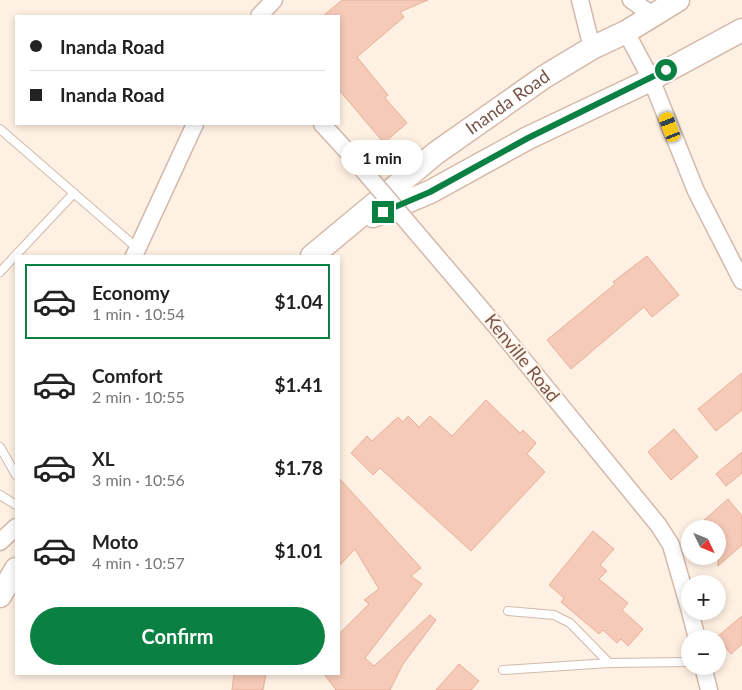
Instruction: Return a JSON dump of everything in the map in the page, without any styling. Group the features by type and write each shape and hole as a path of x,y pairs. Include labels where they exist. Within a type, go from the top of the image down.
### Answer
{"main road":[{"name":"Inanda Road","path":"313,255 436,153 544,76 592,48 626,32 678,0"},
{"name":"Inanda Road","path":"352,224 430,192 528,138 651,78 742,30"},
{"path":"0,596 15,571"}],"street":[{"path":"260,15 274,0"},
{"path":"580,0 592,48"},
{"path":"631,0 654,16"},
{"path":"626,32 651,78 696,191 742,281"},
{"path":"136,252 195,125"},
{"name":"Kenville Road","path":"323,125 496,325 659,526 671,545 681,580"},
{"path":"0,542 15,528"},
{"path":"705,675 709,690"}],"lane":[{"path":"0,129 74,193 136,252"},
{"path":"16,255 74,193"},
{"path":"0,272 15,256"},
{"path":"0,448 15,473"},
{"path":"0,495 15,505"},
{"path":"508,611 554,615 570,623 609,663"},
{"path":"503,670 609,663 681,662"}],"building":[{"path":"342,0 428,0 400,12 404,17 357,57 388,95 385,98 407,123 384,143 340,91 340,15 324,15"},
{"path":"647,256 679,295 652,317 644,307 571,369 547,340 615,284 613,282"},
{"path":"742,373 742,410 716,431 698,409"},
{"path":"486,400 520,433 523,430 536,443 527,454 545,472 471,551 380,468 373,475 351,453 367,436 372,441 398,417 403,422 408,416 419,427 430,416 452,436"},
{"path":"674,429 698,457 671,480 648,452"},
{"path":"742,452 742,473 726,486 716,474"},
{"path":"340,479 421,568 411,576 422,584 365,658 374,666 430,615 436,620 403,664 390,690 336,690 325,675 340,675 340,633 369,604 364,600 379,589 355,549 340,565"},
{"path":"728,499 742,516 742,545 726,559 726,520 704,520"},
{"path":"593,531 614,549 600,565 607,571 599,579 628,603 622,610 643,629 628,646 621,639 617,643 603,630 599,634 561,602 564,598 549,585"},
{"path":"742,616 742,644 731,654 726,648 725,630"},
{"path":"459,664 479,681 471,690 436,690"},
{"path":"234,675 266,675 263,690 232,690"}],"route":[{"path":"383,212 430,192 528,138 642,84 666,70"}]}
